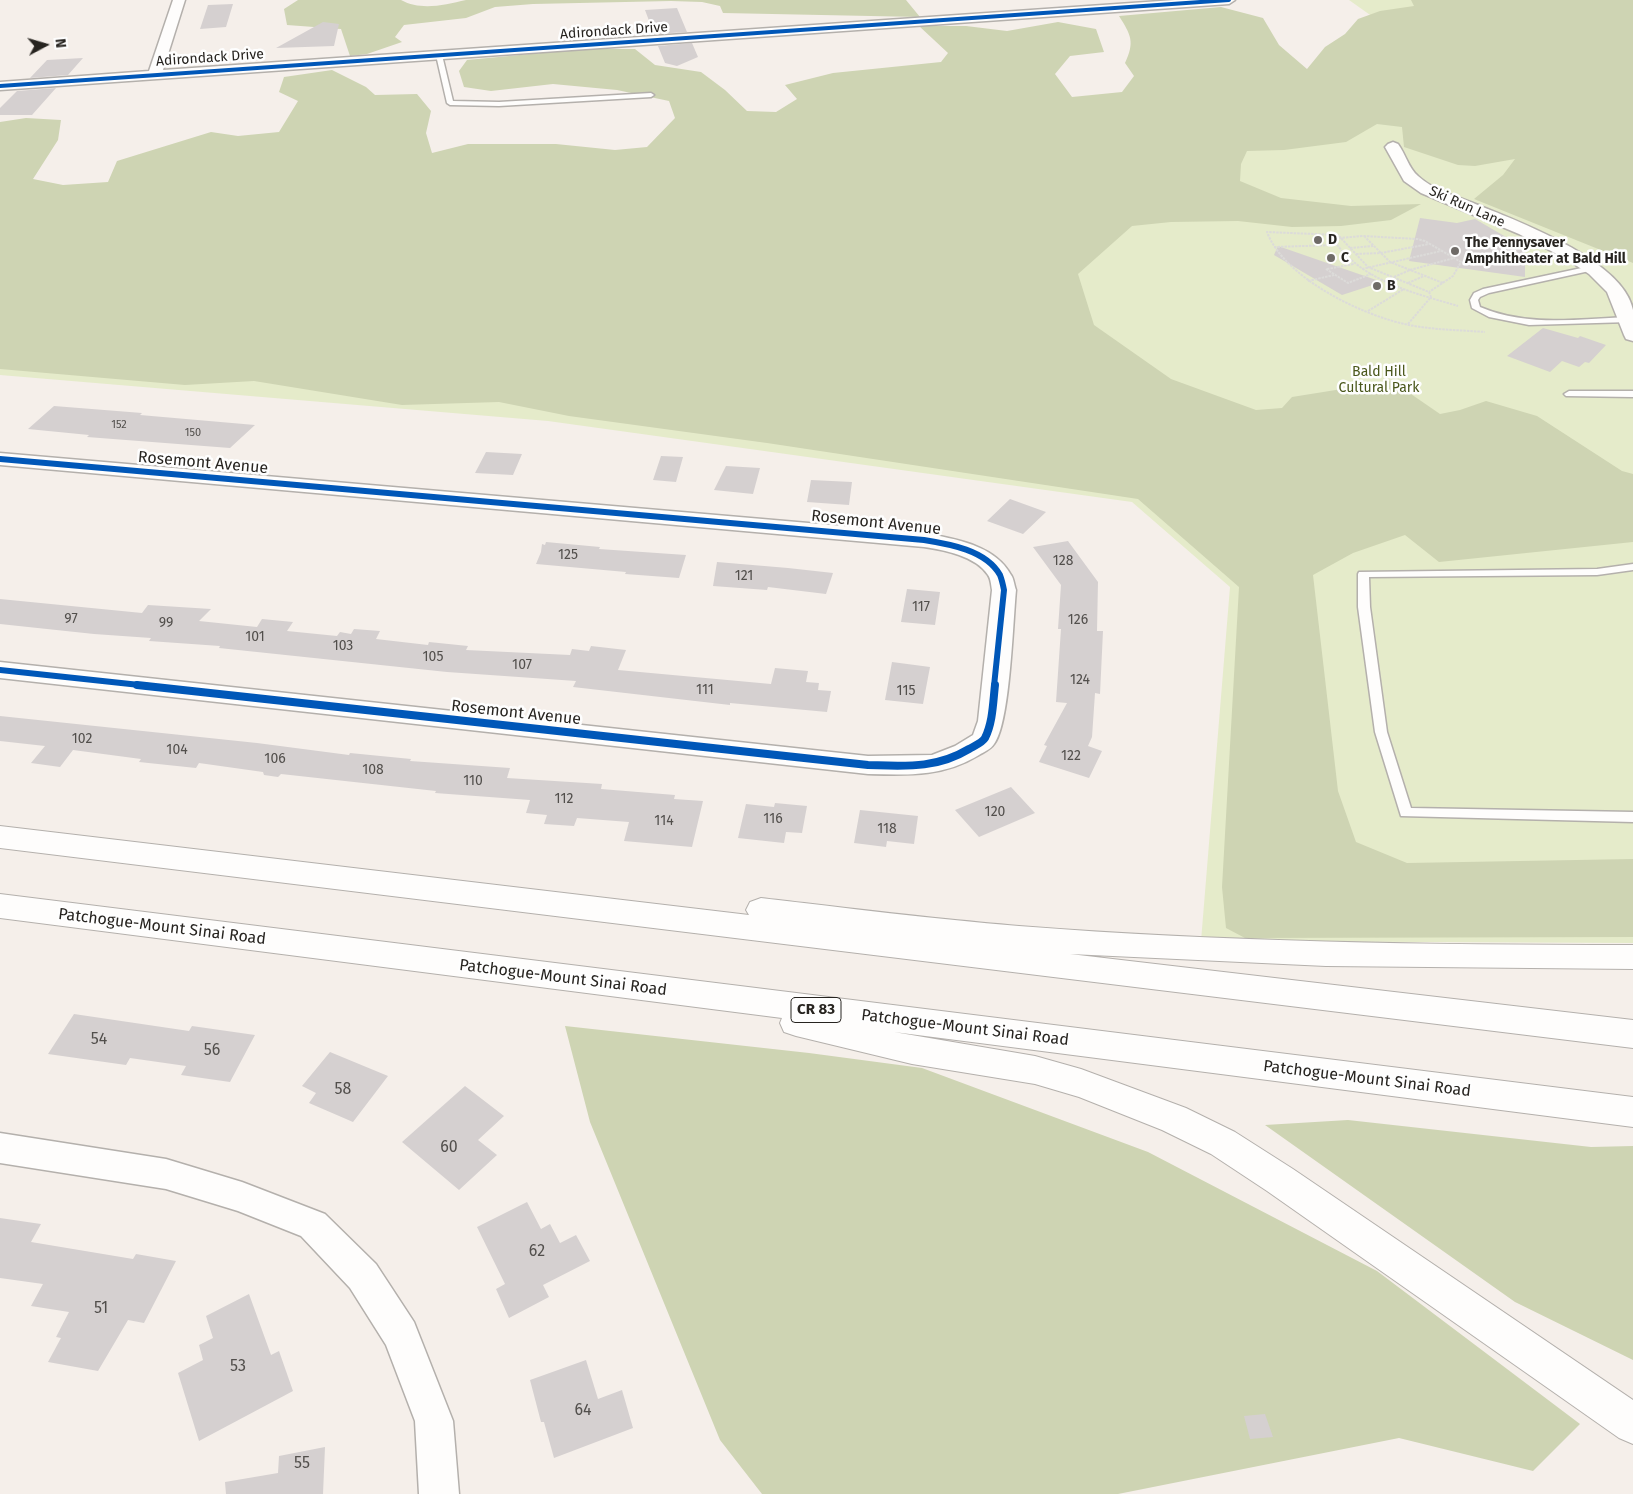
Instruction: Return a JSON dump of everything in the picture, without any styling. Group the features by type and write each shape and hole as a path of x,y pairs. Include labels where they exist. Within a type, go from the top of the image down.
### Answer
{"highway":[{"path":"0,837 1633,1034"},
{"path":"416,887 630,895 1018,938 1340,954 1633,957"},
{"name":"Patchogue-Mount Sinai Road","path":"0,906 1633,1112"},
{"path":"651,989 912,1050 1035,1070 1123,1098 1174,1119 1224,1144 1280,1180 1633,1424"}],"street":[{"path":"155,75 179,0"},
{"name":"Adirondack Drive","path":"0,86 439,55 1100,4 1229,0"},
{"name":"Ski Run Lane","path":"1392,147 1410,178 1427,190 1550,244 1592,268 1614,287 1630,328"},
{"name":"Rosemont Avenue","path":"0,459 924,540 962,548 986,560 999,574 1004,590 991,721 984,740 964,752 936,764 904,766 868,765 0,670"},
{"path":"0,1148 166,1174 242,1197 313,1225 363,1276 401,1335 434,1421 439,1494"}],"lane":[{"path":"439,55 450,103 499,104 651,95"},
{"path":"1592,268 1486,291 1477,295 1474,300 1476,308 1483,312 1519,321 1630,328"},
{"path":"1569,394 1633,394"},
{"path":"1633,567 1597,572 1363,574 1364,607 1381,732 1406,813 1633,817"}],"path":[{"path":"1431,297 1429,292 1368,267 1338,236 1268,232 1273,247 1291,267 1308,281 1368,311 1408,324 1486,332"},
{"path":"1332,236 1346,258 1361,269 1405,288 1466,309"},
{"path":"1339,238 1363,236 1416,239 1430,244 1460,262 1453,276 1444,284 1429,292"},
{"path":"1363,236 1390,262 1444,284"},
{"path":"1356,254 1380,253 1430,244"},
{"path":"1273,247 1336,245"},
{"path":"1349,248 1374,246"},
{"path":"1361,269 1442,251"},
{"path":"1393,278 1410,270 1454,258"},
{"path":"1354,264 1326,269 1348,283 1372,274"},
{"path":"1308,281 1334,275"},
{"path":"1408,284 1424,276"},
{"path":"1368,311 1405,288"},
{"path":"1408,324 1431,297"}],"green space":[{"path":"298,0 401,0 425,6 466,0 906,0 920,17 723,13 720,6 702,2 533,4 495,7 466,18 404,25 395,37 402,42 367,54 350,56 341,29 287,25 284,9"},
{"name":"Bald Hill Cultural Park","path":"1349,0 1633,0 1633,943 1201,941 1230,587 1132,502 548,421 0,375 0,227 1507,112"},
{"name":"Bald Hill Cultural Park","path":"1411,0 1633,0 1633,263 1474,199 1503,175 1515,159 1475,166 1458,165 1404,147 1402,127 1377,124 1346,142 1284,150 1247,151 1241,164 1240,181 1281,198 1351,206 1421,204 1391,220 1341,226 1292,227 1238,221 1171,222 1132,226 1078,274 1094,325 1171,379 1256,410 1282,408 1292,397 1392,381 1440,414 1460,410 1486,401 1537,416 1622,471 1633,474 1633,542 1439,562 1405,535 1353,553 1313,575 1338,791 1356,842 1407,863 1633,859 1633,937 1245,938 1226,928 1222,887 1239,587 1138,499 767,443 569,416 499,402 402,405 254,381 185,385 0,369 0,122 26,118 61,120 58,140 33,179 63,185 108,182 117,161 211,132 238,136 279,132 298,101 279,92 284,77 332,70 366,87 375,95 417,94 431,111 426,133 432,153 468,144 556,144 615,150 647,147 675,118 669,101 617,90 553,84 491,91 464,87 459,71 467,60 583,49 635,49 655,65 701,72 725,90 747,111 776,112 797,99 785,85 833,73 941,62 948,53 919,26 966,26 1007,31 1058,22 1096,29 1104,52 1070,56 1055,74 1072,97 1122,92 1134,76 1125,63 1131,44 1129,34 1119,16 1221,7 1263,18 1279,45 1307,69 1325,47 1345,34 1358,19 1380,11 1414,6"},
{"path":"565,1026 809,1053 922,1068 1148,1152 1377,1271 1580,1424 1533,1471 1399,1438 1118,1494 762,1494 720,1440 590,1122"},
{"path":"1348,1120 1591,1147 1633,1146 1633,1360 1515,1302 1265,1125"}],"building":[{"path":"233,4 226,27 200,29 208,5"},
{"path":"677,8 687,32 654,34 645,10"},
{"path":"323,22 339,24 334,46 276,48"},
{"path":"692,43 698,57 677,66 665,63 658,46"},
{"path":"83,58 68,75 30,78 47,60"},
{"path":"56,88 32,115 0,115 0,108 17,91"},
{"path":"1420,218 1457,223 1475,219 1525,248 1525,277 1409,261"},
{"path":"1278,246 1382,282 1342,295 1274,255"},
{"path":"1543,328 1578,338 1580,336 1606,345 1589,363 1585,362 1579,367 1562,361 1550,372 1507,356"},
{"path":"54,406 255,425 230,448 87,437 89,435 28,429"},
{"path":"486,452 522,454 513,475 475,473"},
{"path":"661,456 683,457 676,482 653,480"},
{"path":"726,466 760,468 753,494 714,490"},
{"path":"811,480 852,482 849,505 807,502"},
{"path":"1010,499 1046,512 1023,534 987,521"},
{"path":"1068,541 1098,582 1097,631 1103,631 1100,694 1095,693 1092,737 1088,746 1102,751 1089,778 1039,762 1047,746 1044,745 1067,703 1056,702 1061,629 1058,629 1061,585 1033,547"},
{"path":"546,542 600,547 599,549 686,555 679,578 625,574 626,572 536,564 542,544 545,545"},
{"path":"717,562 833,573 826,594 768,587 767,590 713,586"},
{"path":"907,589 940,592 935,625 901,622"},
{"path":"0,599 142,613 148,605 211,609 199,621 257,627 262,619 293,622 287,631 337,636 340,632 351,634 354,629 380,631 376,639 428,645 429,642 468,646 466,650 570,655 572,649 589,651 591,646 626,650 618,670 771,684 775,668 808,671 806,682 819,683 818,690 831,691 827,712 730,703 730,705 573,687 576,681 447,672 219,648 220,646 149,641 151,638 0,624"},
{"path":"892,662 930,667 923,704 885,700"},
{"path":"0,716 257,743 349,755 350,753 411,759 410,761 510,768 507,778 602,784 601,789 675,795 674,799 703,801 692,847 624,841 629,822 577,818 574,826 544,824 547,815 526,813 530,800 435,793 436,791 281,774 278,777 264,775 263,772 199,763 196,768 139,762 141,759 73,750 60,767 31,763 45,746 0,741"},
{"path":"1011,787 1035,813 979,837 955,810"},
{"path":"775,803 807,806 802,833 786,832 784,843 738,838 746,804 774,807"},
{"path":"860,810 918,816 914,844 887,841 886,847 854,843"},
{"path":"74,1014 189,1031 192,1026 255,1035 230,1082 181,1075 186,1066 130,1058 126,1065 48,1054"},
{"path":"330,1052 388,1076 353,1122 309,1103 316,1093 302,1086"},
{"path":"465,1086 504,1116 478,1140 497,1155 459,1190 402,1142"},
{"path":"527,1202 541,1229 550,1224 560,1243 576,1235 590,1261 543,1285 549,1297 509,1318 496,1289 505,1284 477,1227"},
{"path":"0,1218 41,1224 31,1242 133,1259 136,1254 176,1261 144,1323 128,1320 98,1371 48,1362 61,1338 56,1337 69,1312 31,1306 43,1284 0,1278"},
{"path":"249,1294 271,1355 279,1351 293,1391 199,1441 178,1373 203,1360 199,1345 213,1338 206,1316"},
{"path":"586,1360 598,1399 622,1390 633,1428 554,1458 544,1422 541,1422 530,1380"},
{"path":"1265,1414 1273,1437 1250,1439 1244,1416"},
{"path":"325,1447 323,1494 226,1494 225,1482 278,1473 279,1456"}],"cycle path":[{"path":"0,86 1229,0"},
{"path":"0,459 924,540 966,550 985,560 993,566 1001,577 1004,590 991,721 984,740 964,752 936,764 904,766 868,765 0,670"}],"place":[{"name":"D","path":"1318,240"},
{"name":"The Pennysaver Amphitheater at Bald Hill","path":"1455,251"},
{"name":"C","path":"1331,258"},
{"name":"B","path":"1377,286"}]}
